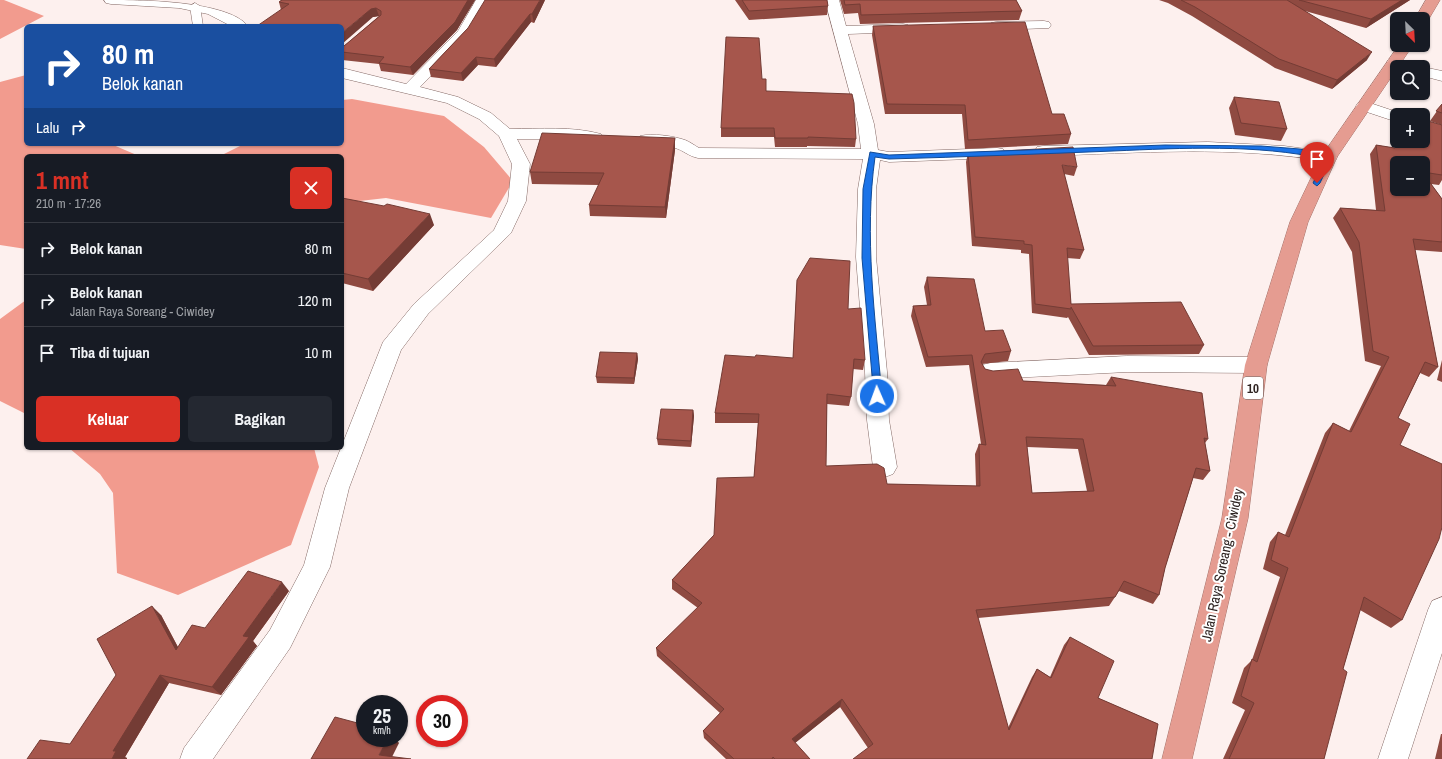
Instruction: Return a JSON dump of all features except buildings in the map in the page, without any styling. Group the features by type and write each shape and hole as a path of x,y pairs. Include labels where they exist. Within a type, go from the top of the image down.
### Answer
{"highway":[{"path":"1426,12 1433,0"},
{"name":"Jalan Raya Soreang - Ciwidey","path":"1177,759 1235,518 1256,365 1299,222 1329,157 1364,106 1404,58"}],"street":[{"path":"111,0 195,6 217,11 238,24"},
{"path":"409,90 464,33 483,0"},
{"path":"832,0 866,124 869,148 872,154 867,189 866,258 876,372 878,420 885,467"},
{"path":"982,27 1044,25"},
{"path":"841,30 919,28"},
{"path":"1430,73 1442,76"},
{"path":"195,759 280,639 317,567 338,488 391,347 421,309 502,233 517,201 520,164 506,134 485,116 452,100 344,74"},
{"path":"1364,106 1390,115"},
{"path":"506,134 562,134 678,142 683,144 691,152 698,153 872,154 889,157 1165,147 1261,148 1300,151 1329,157"},
{"path":"990,371 1128,364 1256,365"},
{"path":"1393,759 1442,610"}],"lane":[{"path":"195,6 198,24"}],"shaded area":[{"path":"0,0 4,0 44,16 29,24 24,24 24,26 0,39"},
{"path":"24,76 24,146 116,146 134,154 24,154 24,249 0,245 0,82"},
{"path":"352,99 444,116 484,147 513,181 491,218 386,198 344,203 344,154 224,154 240,146 344,146 344,100"},
{"path":"24,301 24,413 0,401 0,319"},
{"path":"71,450 315,450 319,467 291,545 178,595 117,573 113,493 100,474"}],"route":[{"path":"877,396 866,258 867,189 872,154 889,157 1165,147 1261,148 1300,151 1329,157 1317,183"}]}
